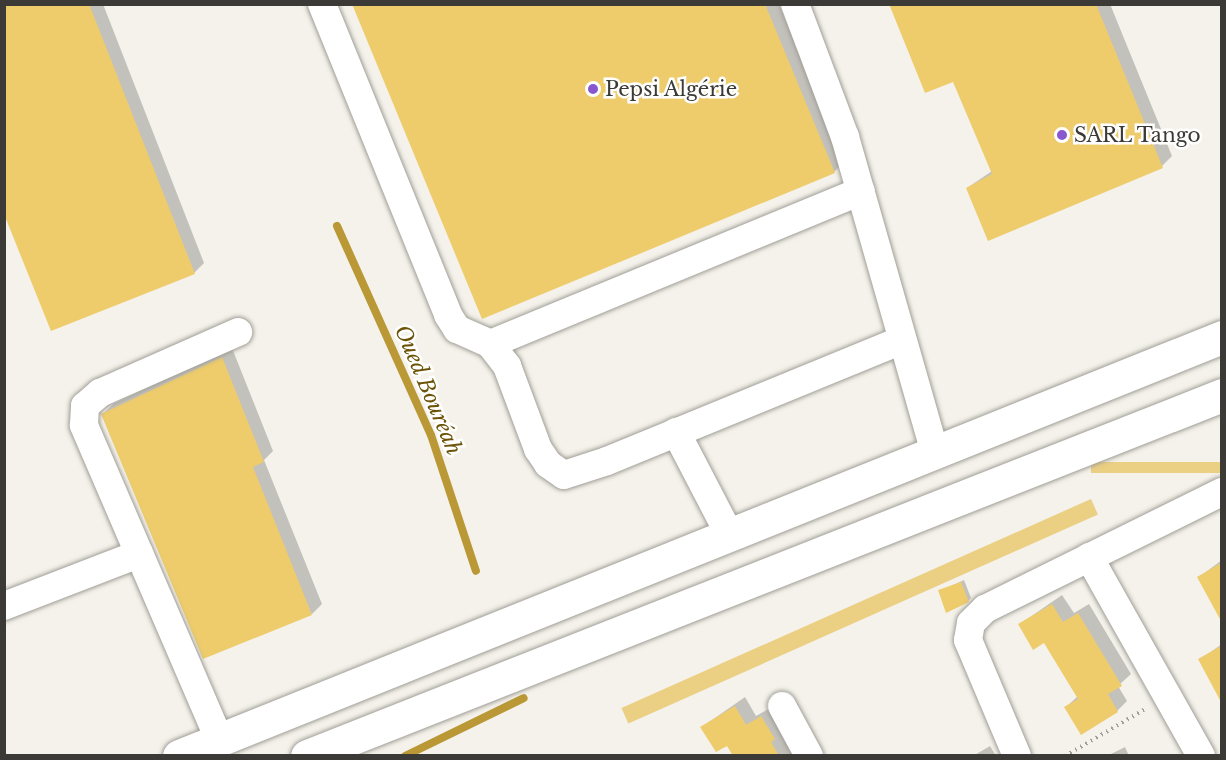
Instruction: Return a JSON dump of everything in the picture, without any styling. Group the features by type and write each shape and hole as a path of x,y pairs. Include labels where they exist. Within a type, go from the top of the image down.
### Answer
{"highway":[{"path":"179,756 1221,337"},
{"path":"307,756 1221,395"}],"street":[{"path":"322,4 448,315 457,329 490,344 507,366 538,448 548,464 564,475 902,340"},
{"path":"795,4 845,137 934,452"},
{"path":"490,344 861,191"},
{"path":"219,739 84,425 86,406 100,393 238,332"},
{"path":"676,432 729,534"},
{"path":"1017,756 968,640 971,623 985,609 1221,492"},
{"path":"4,606 139,554"},
{"path":"1089,557 1201,756"},
{"path":"782,706 809,756"}],"path":[{"path":"1065,756 1166,697"}],"shaded area":[{"path":"1091,462 1221,462 1221,473 1091,473"},
{"path":"1091,499 1098,515 628,724 621,708"}],"building":[{"path":"4,4 89,4 195,274 51,331 4,214"},
{"name":"Pepsi Algérie","path":"352,4 765,4 835,173 482,319"},
{"name":"SARL Tango","path":"889,4 1096,4 1163,168 988,241 966,188 992,174 953,82 925,93"},
{"path":"222,357 264,462 253,467 312,615 203,659 101,414"},
{"path":"1221,563 1221,621 1197,577"},
{"path":"961,582 969,602 946,613 938,590"},
{"path":"1052,604 1063,622 1078,613 1122,686 1108,694 1118,712 1081,735 1064,707 1078,699 1044,643 1033,650 1018,624"},
{"path":"1221,646 1221,702 1198,659"},
{"path":"735,706 746,725 761,716 775,739 771,742 779,756 733,756 727,746 716,752 700,727"}],"waterway":[{"name":"Oued Bouréah","path":"337,226 431,435 476,571"},
{"name":"Oued Bouréah","path":"405,756 524,698"}],"place":[{"name":"Pepsi Algérie","path":"593,89"},
{"name":"SARL Tango","path":"1062,135"}]}
